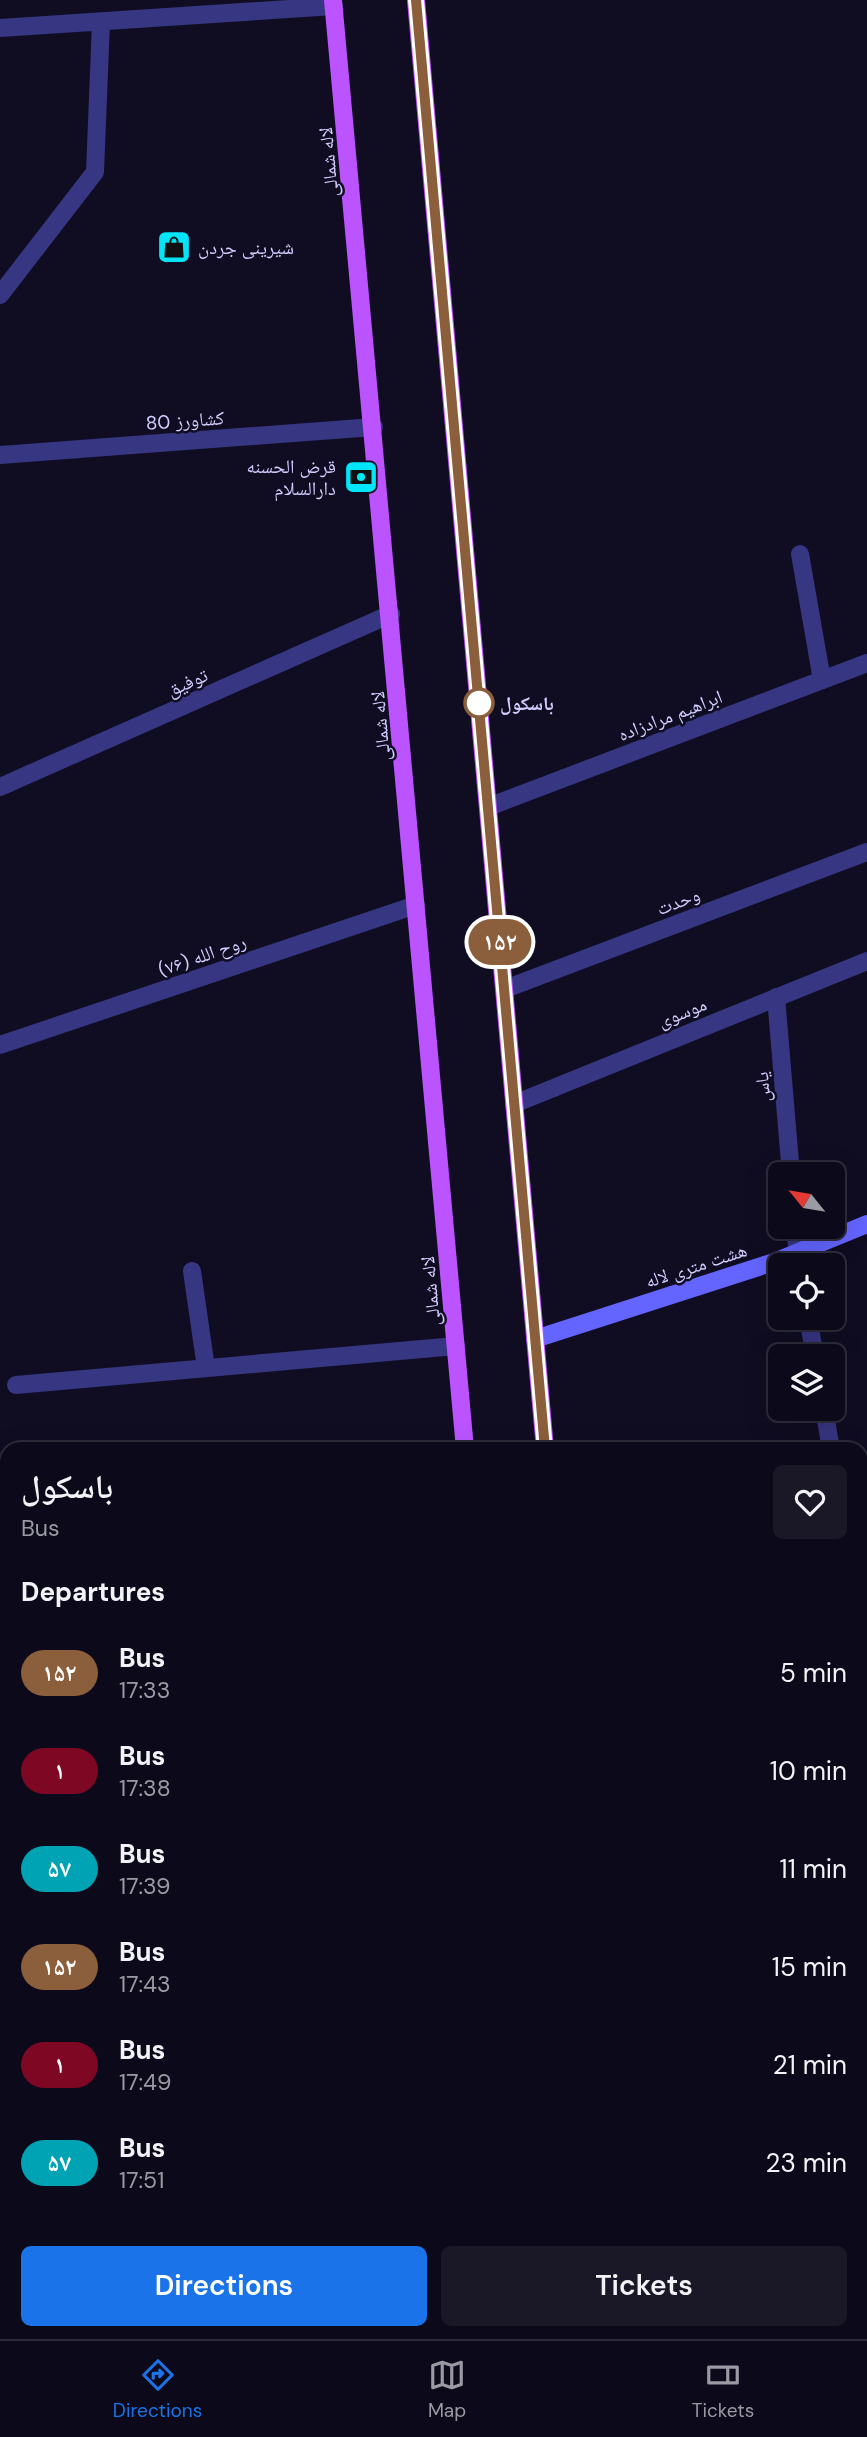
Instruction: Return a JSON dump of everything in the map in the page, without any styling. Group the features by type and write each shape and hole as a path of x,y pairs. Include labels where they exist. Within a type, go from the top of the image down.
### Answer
{"main road":[{"path":"416,0 544,1442"},
{"name":"لاله شمالی","path":"334,3 464,1442"}],"street":[{"path":"0,28 334,3"},
{"path":"0,295 95,172 101,22"},
{"name":"کشاورز 80","path":"0,455 374,427"},
{"path":"800,554 822,680"},
{"name":"توفیق","path":"0,787 391,614"},
{"name":"ابراهیم مرادزاده","path":"488,807 867,663"},
{"name":"وحدت","path":"505,989 867,852"},
{"name":"روح الله (۷۶)","path":"0,1045 416,905"},
{"name":"موسوی","path":"514,1104 867,961"},
{"name":"یاس","path":"776,996 789,1162"},
{"name":"هشت متری لاله","path":"810,1253 867,1224"},
{"name":"هشت متری لاله","path":"535,1339 768,1268"},
{"path":"192,1271 206,1368"},
{"path":"16,1385 456,1346"},
{"path":"826,1421 830,1442"}],"bus line":[{"name":"۱۵۲","path":"416,0 544,1442"}],"place":[{"name":"شیرینی جردن","path":"174,247"},
{"name":"قرض الحسنه دارالسلام","path":"361,477"},
{"name":"باسکول","path":"479,703"}]}
